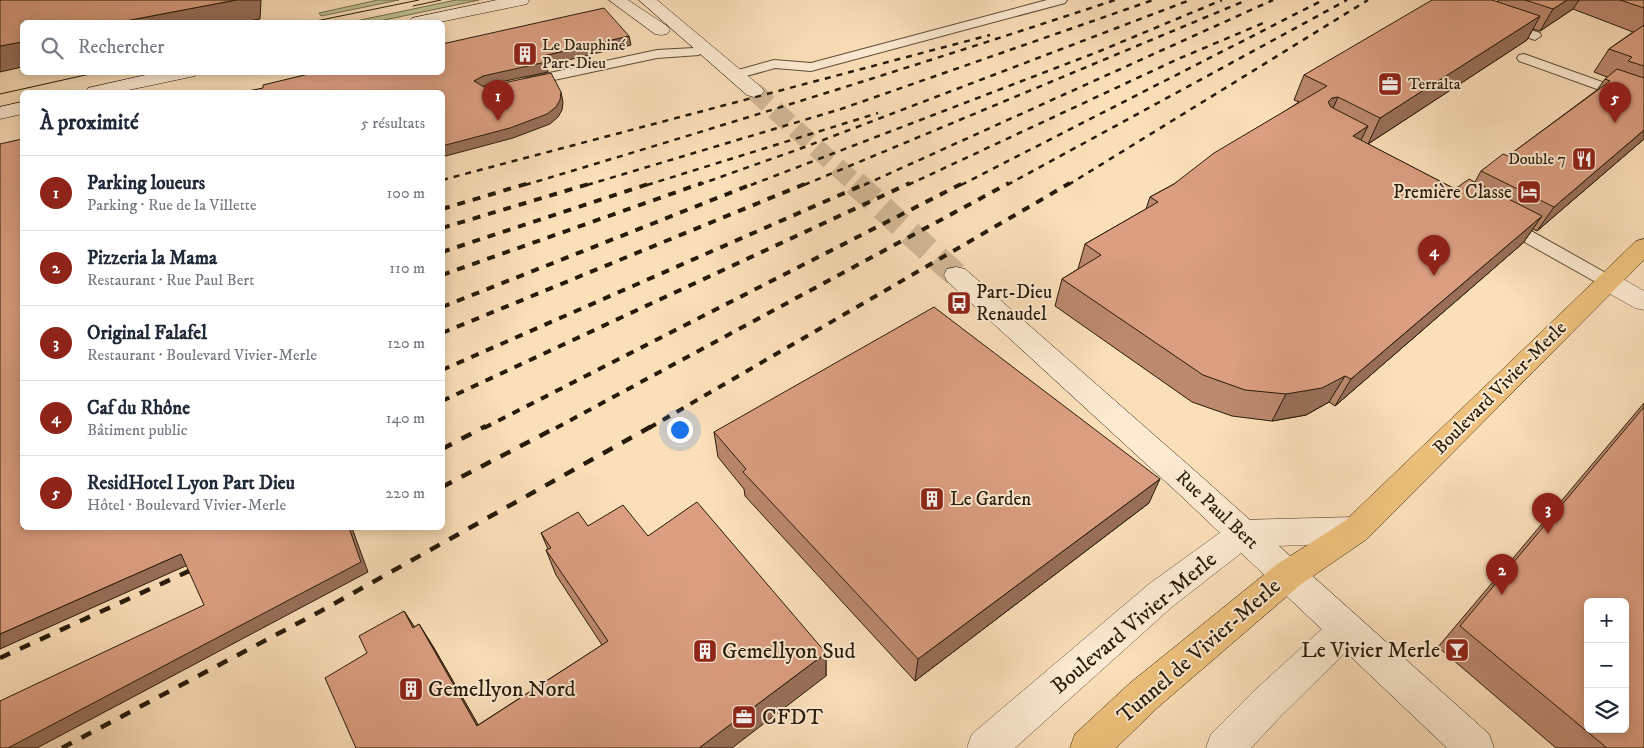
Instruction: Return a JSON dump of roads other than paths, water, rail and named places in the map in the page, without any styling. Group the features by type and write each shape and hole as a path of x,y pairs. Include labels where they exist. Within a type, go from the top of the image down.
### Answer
{"main road":[{"path":"427,20 521,0"},
{"path":"617,0 694,52 733,72"},
{"path":"648,0 754,91"},
{"path":"104,90 174,75"},
{"path":"0,113 20,108"},
{"name":"Boulevard Vivier-Merle","path":"1288,575 1356,530 1644,246"},
{"name":"Rue Paul Bert","path":"956,275 1288,575 1475,748"},
{"path":"1607,281 1644,302"},
{"path":"1242,534 1356,530"},
{"name":"Boulevard Vivier-Merle","path":"986,748 1161,595 1242,534"},
{"name":"Tunnel de Vivier-Merle","path":"1089,748 1143,696 1288,575"},
{"path":"1225,748 1268,703 1346,629"}],"lane":[{"path":"733,72 774,64 812,67 1061,0"},
{"path":"1493,22 1535,36"},
{"path":"514,85 657,54 694,52"},
{"path":"1524,58 1644,102"},
{"path":"1489,215 1607,281"}],"tunnel":[{"path":"754,91 857,185"},
{"path":"855,183 956,275"}],"tram line":[{"path":"321,20 419,0"},
{"path":"413,6 441,0"},
{"path":"0,94 86,75"}],"railway":[{"path":"525,185 820,95 1115,0"},
{"path":"587,185 841,109 1153,0"},
{"path":"698,185 802,148 1190,0"},
{"path":"751,185 1100,51 1222,0"},
{"path":"804,185 1247,0"},
{"path":"864,185 1273,0"},
{"path":"961,185 1323,0"},
{"path":"1007,185 1347,0"},
{"path":"1068,185 1368,0"},
{"path":"908,185 1178,59 1268,21"},
{"path":"445,179 990,35"},
{"path":"647,185 878,113"},
{"path":"445,208 529,183"},
{"path":"445,227 592,183"},
{"path":"445,251 651,183"},
{"path":"445,274 702,183"},
{"path":"445,306 755,183"},
{"path":"445,332 807,183"},
{"path":"445,369 867,183"},
{"path":"445,400 910,183"},
{"path":"484,428 963,183"},
{"path":"556,428 1009,183"},
{"path":"649,428 1070,183"},
{"path":"445,447 486,426"},
{"path":"445,485 559,426"},
{"path":"62,748 321,611 652,426"},
{"path":"342,537 357,530"},
{"path":"0,658 200,566"}],"place":[{"name":"Le Dauphiné Part-Dieu","path":"525,54"},
{"name":"Terralta","path":"1390,84"},
{"name":"Parking loueurs","path":"498,121"},
{"name":"ResidHotel Lyon Part Dieu","path":"1615,123"},
{"name":"Double 7","path":"1584,159"},
{"name":"Première Classe","path":"1529,192"},
{"name":"Caf du Rhône","path":"1434,276"},
{"name":"Part-Dieu Renaudel","path":"959,303"},
{"name":"Le Garden","path":"932,499"},
{"name":"Original Falafel","path":"1548,534"},
{"name":"Pizzeria la Mama","path":"1502,595"},
{"name":"Le Vivier Merle","path":"1457,650"},
{"name":"Gemellyon Sud","path":"705,651"},
{"name":"Gemellyon Nord","path":"411,689"},
{"name":"CFDT","path":"744,717"}]}
